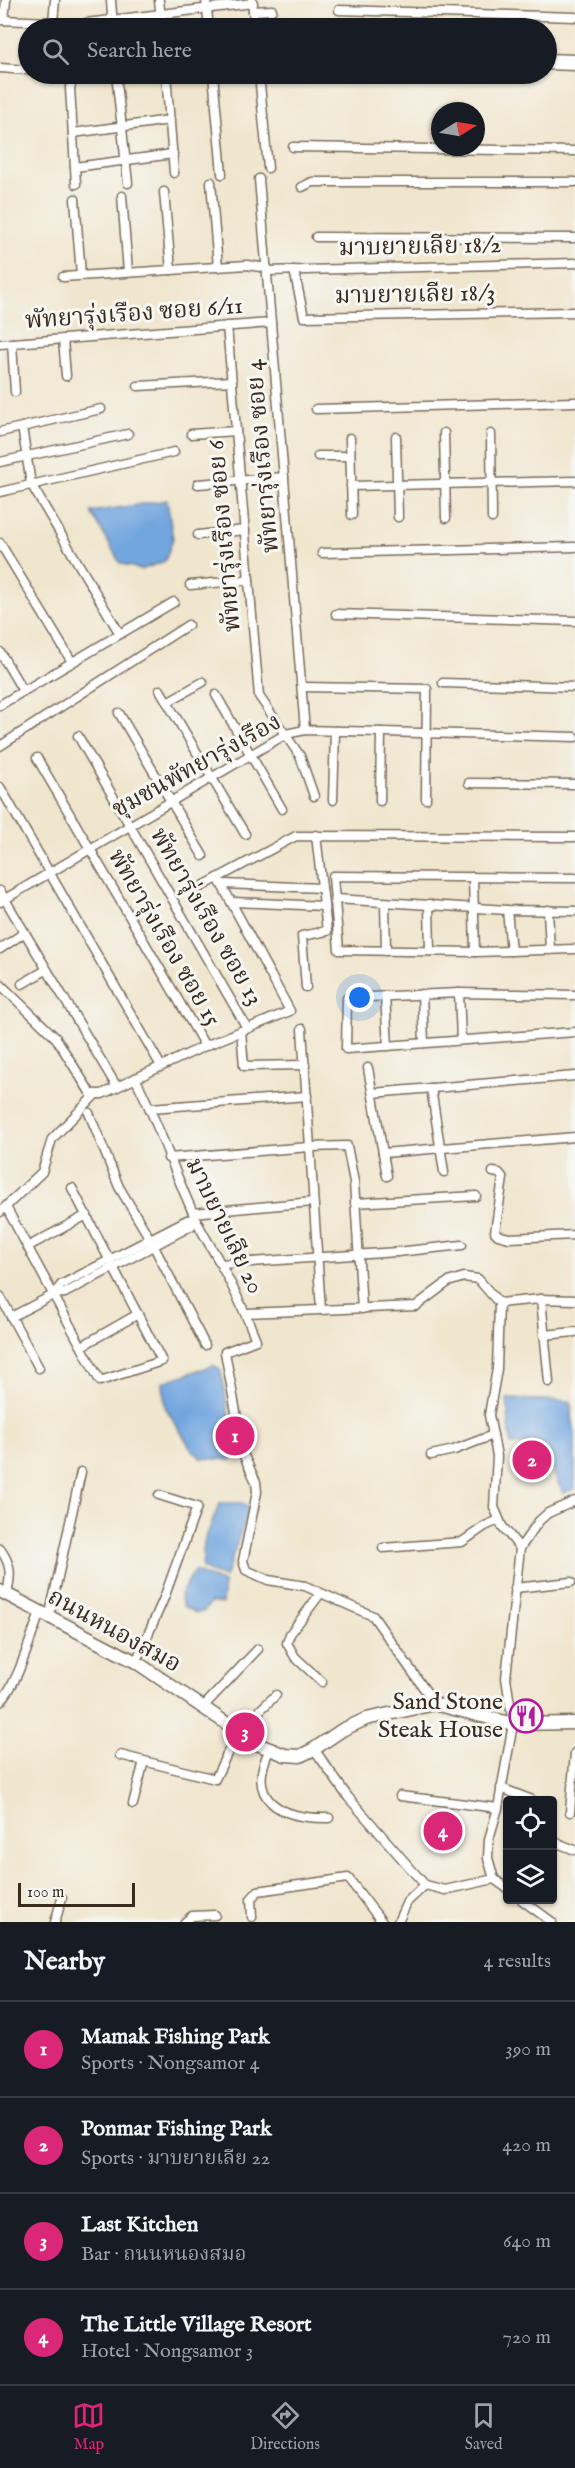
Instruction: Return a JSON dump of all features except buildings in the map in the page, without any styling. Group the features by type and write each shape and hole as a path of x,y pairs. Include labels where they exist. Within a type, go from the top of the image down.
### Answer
{"street":[{"path":"6,0 2,20 18,21"},
{"path":"53,18 55,0"},
{"path":"111,0 112,18"},
{"path":"159,0 161,18"},
{"path":"139,18 206,4 253,5 272,10"},
{"path":"339,10 575,17"},
{"path":"557,58 575,59"},
{"path":"557,66 575,66"},
{"path":"0,68 18,69"},
{"path":"71,84 76,184"},
{"path":"118,84 128,183"},
{"path":"167,84 174,173"},
{"path":"214,84 222,174"},
{"path":"260,84 268,168"},
{"path":"73,133 170,120"},
{"path":"293,147 575,151"},
{"path":"75,167 172,154"},
{"name":"พัทยารุ่งเรือง ซอย 4","path":"259,179 305,730"},
{"path":"211,182 218,267"},
{"path":"302,187 312,182 575,182"},
{"path":"164,192 171,270"},
{"path":"123,195 128,272"},
{"path":"75,199 81,275"},
{"path":"315,237 575,238"},
{"name":"มาบยายเลีย 18/2","path":"63,277 247,265 267,270 294,270 575,263"},
{"name":"มาบยายเลีย 18/3","path":"294,270 304,317 575,312"},
{"name":"พัทยารุ่งเรือง ซอย 6/11","path":"0,344 271,322"},
{"name":"พัทยารุ่งเรือง ซอย 6","path":"227,326 259,696 300,756 314,796"},
{"path":"63,339 66,376"},
{"path":"12,343 15,392"},
{"path":"138,387 232,381"},
{"path":"316,409 575,402"},
{"path":"0,432 101,409"},
{"path":"22,427 31,484 120,634"},
{"path":"191,434 236,431"},
{"path":"444,433 446,518"},
{"path":"0,462 128,434"},
{"path":"490,434 492,518"},
{"path":"396,437 398,517"},
{"path":"350,438 352,515"},
{"path":"0,492 174,452"},
{"path":"318,456 350,456"},
{"path":"198,484 284,477"},
{"path":"351,486 575,481"},
{"path":"198,535 244,530"},
{"path":"0,543 72,662"},
{"path":"322,553 575,547"},
{"path":"190,585 249,580"},
{"path":"0,705 174,602"},
{"path":"336,614 575,621"},
{"path":"0,746 188,625"},
{"path":"0,652 23,691"},
{"path":"167,702 203,682"},
{"path":"443,683 575,687"},
{"path":"302,687 427,689 426,799"},
{"path":"160,690 245,834"},
{"path":"216,695 282,809"},
{"path":"119,713 203,856"},
{"name":"ชุมชนพัทยารุ่งเรือง","path":"2,897 49,873 286,734 305,730 575,737"},
{"path":"333,800 335,731"},
{"path":"380,801 381,732"},
{"name":"พัทยารุ่งเรือง ซอย 13","path":"78,736 131,825 244,1029"},
{"name":"พัทยารุ่งเรือง ซอย 15","path":"37,758 205,1046"},
{"path":"469,783 575,784"},
{"path":"0,787 161,1066"},
{"path":"306,987 302,936 327,931 316,834"},
{"path":"199,888 221,881 296,836 316,834 575,837"},
{"path":"575,878 333,876 339,950 475,952 575,949"},
{"path":"473,878 475,952"},
{"path":"221,881 322,888"},
{"path":"72,1188 162,1361 100,1381 29,1246 3,1209 42,1172 52,1139 96,1094 117,1087 205,1046 290,1011 221,881"},
{"path":"2,897 117,1087"},
{"path":"336,899 507,910 575,911"},
{"path":"233,902 324,906"},
{"path":"385,903 386,951"},
{"path":"429,904 430,951"},
{"path":"507,910 511,951"},
{"path":"548,910 549,950"},
{"path":"0,949 24,933"},
{"path":"22,984 46,970"},
{"path":"0,984 56,1038 88,1090 96,1094"},
{"path":"459,993 461,1039"},
{"path":"575,995 459,993 347,998 346,1049 575,1032"},
{"path":"422,994 423,1043"},
{"path":"385,996 388,1046"},
{"path":"244,1029 244,1066 304,1065"},
{"path":"302,1029 321,1310"},
{"path":"368,1068 387,1176"},
{"path":"373,1094 575,1076"},
{"name":"มาบยายเลีย 20","path":"135,1078 151,1108 168,1158 194,1216 246,1313 416,1306 448,1282 464,1276 478,1279 499,1303"},
{"path":"431,1088 444,1172"},
{"path":"151,1108 307,1096"},
{"path":"89,1113 119,1187 152,1242 205,1345"},
{"path":"383,1153 575,1137"},
{"path":"168,1158 347,1146 356,1203 362,1309"},
{"path":"493,1172 500,1173 503,1178 495,1232 498,1235 509,1238 575,1235"},
{"path":"356,1203 476,1196"},
{"path":"11,1317 55,1294 65,1293 152,1242 191,1226 194,1216 314,1202"},
{"path":"29,1246 87,1215"},
{"path":"221,1264 359,1255 462,1245"},
{"path":"0,1296 39,1368"},
{"path":"520,1548 502,1526 494,1507 497,1456 489,1415 497,1369 499,1303 541,1299 575,1300"},
{"path":"541,1299 549,1382"},
{"path":"246,1313 256,1340 225,1352 244,1456 256,1482 257,1492 243,1561 246,1570 268,1580 305,1586 373,1616 435,1704"},
{"path":"82,1346 138,1314"},
{"path":"544,1335 575,1332"},
{"path":"431,1455 454,1450 493,1435"},
{"path":"0,1702 9,1691 44,1616 81,1472"},
{"path":"136,1662 164,1598 197,1507 159,1495"},
{"path":"503,1886 494,1878 488,1858 489,1839 498,1808 513,1724 506,1678 520,1548 548,1513 575,1501"},
{"path":"383,1548 462,1542 499,1520"},
{"path":"0,1549 10,1565 11,1574 3,1593"},
{"path":"515,1588 571,1582"},
{"name":"ถนนหนองสมอ","path":"3,1593 136,1662 257,1744 285,1755 300,1756 342,1730 366,1719 435,1704 513,1724 575,1724"},
{"path":"320,1594 290,1634 288,1643 295,1657 322,1682"},
{"path":"202,1708 258,1649"},
{"path":"120,1755 215,1779 238,1731 276,1695"},
{"path":"270,1749 262,1765 261,1788 263,1792 279,1810 311,1818 329,1818"},
{"path":"314,1749 348,1797 425,1885 445,1890 494,1878"},
{"path":"570,1812 575,1753"},
{"path":"132,1804 144,1761"},
{"path":"501,1788 522,1796"},
{"path":"400,1796 498,1808"},
{"path":"557,1843 575,1850"},
{"path":"252,1917 251,1899 258,1891 348,1878 382,1922"},
{"path":"398,1922 408,1902 425,1885"},
{"path":"55,1922 62,1898"},
{"path":"529,1904 552,1922"},
{"path":"185,1922 195,1915 215,1915"}],"water":[{"path":"167,500 173,539 165,561 141,570 120,563 91,512"},
{"path":"214,1365 221,1371 236,1453 231,1460 201,1458 192,1450 165,1407 163,1382"},
{"path":"507,1399 570,1401 575,1436 575,1489 563,1493 540,1444 511,1445"},
{"path":"220,1503 242,1503 249,1509 225,1578 202,1568 204,1542"},
{"path":"194,1571 224,1583 222,1604 211,1603 203,1612 196,1613 183,1606 180,1595"}],"place":[{"name":"Mamak Fishing Park","path":"235,1436"},
{"name":"Ponmar Fishing Park","path":"532,1460"},
{"name":"Sand Stone Steak House","path":"526,1716"},
{"name":"Last Kitchen","path":"245,1732"},
{"name":"The Little Village Resort","path":"443,1831"}]}
